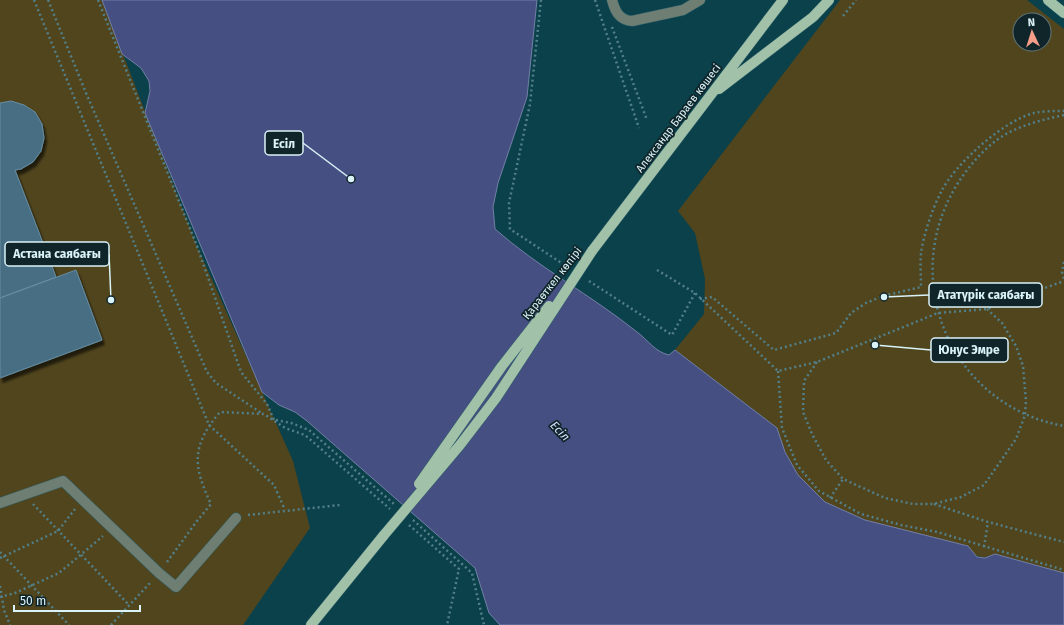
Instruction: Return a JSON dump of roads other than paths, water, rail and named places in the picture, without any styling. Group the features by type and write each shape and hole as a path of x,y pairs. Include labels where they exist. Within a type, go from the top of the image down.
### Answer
{"main road":[{"name":"Александр Бараев көшесі","path":"592,251 783,0"},
{"path":"708,98 813,17 829,0"},
{"path":"1048,0 1064,12"},
{"name":"Қараөткел көпірі","path":"311,625 384,535 502,366 592,251"}],"street":[{"path":"612,0 618,15 624,19 632,21 683,10 700,0"},
{"path":"0,503 63,481 159,573 176,586 236,518"}],"water":[{"path":"102,0 537,0 527,97 498,183 493,207 495,229 529,256 602,306 641,335 656,349 669,355 675,350 777,428 785,452 798,475 825,502 865,520 968,546 977,557 985,558 995,554 1064,573 1064,625 500,625 489,613 475,568 307,421 295,412 279,405 262,392 145,113 150,91 149,81 141,68 122,54"}],"place":[{"name":"Есіл","path":"351,179"},
{"name":"Ататүрік саябағы","path":"884,297"},
{"name":"Астана саябағы","path":"111,300"},
{"name":"Юнус Эмре","path":"875,345"}]}
